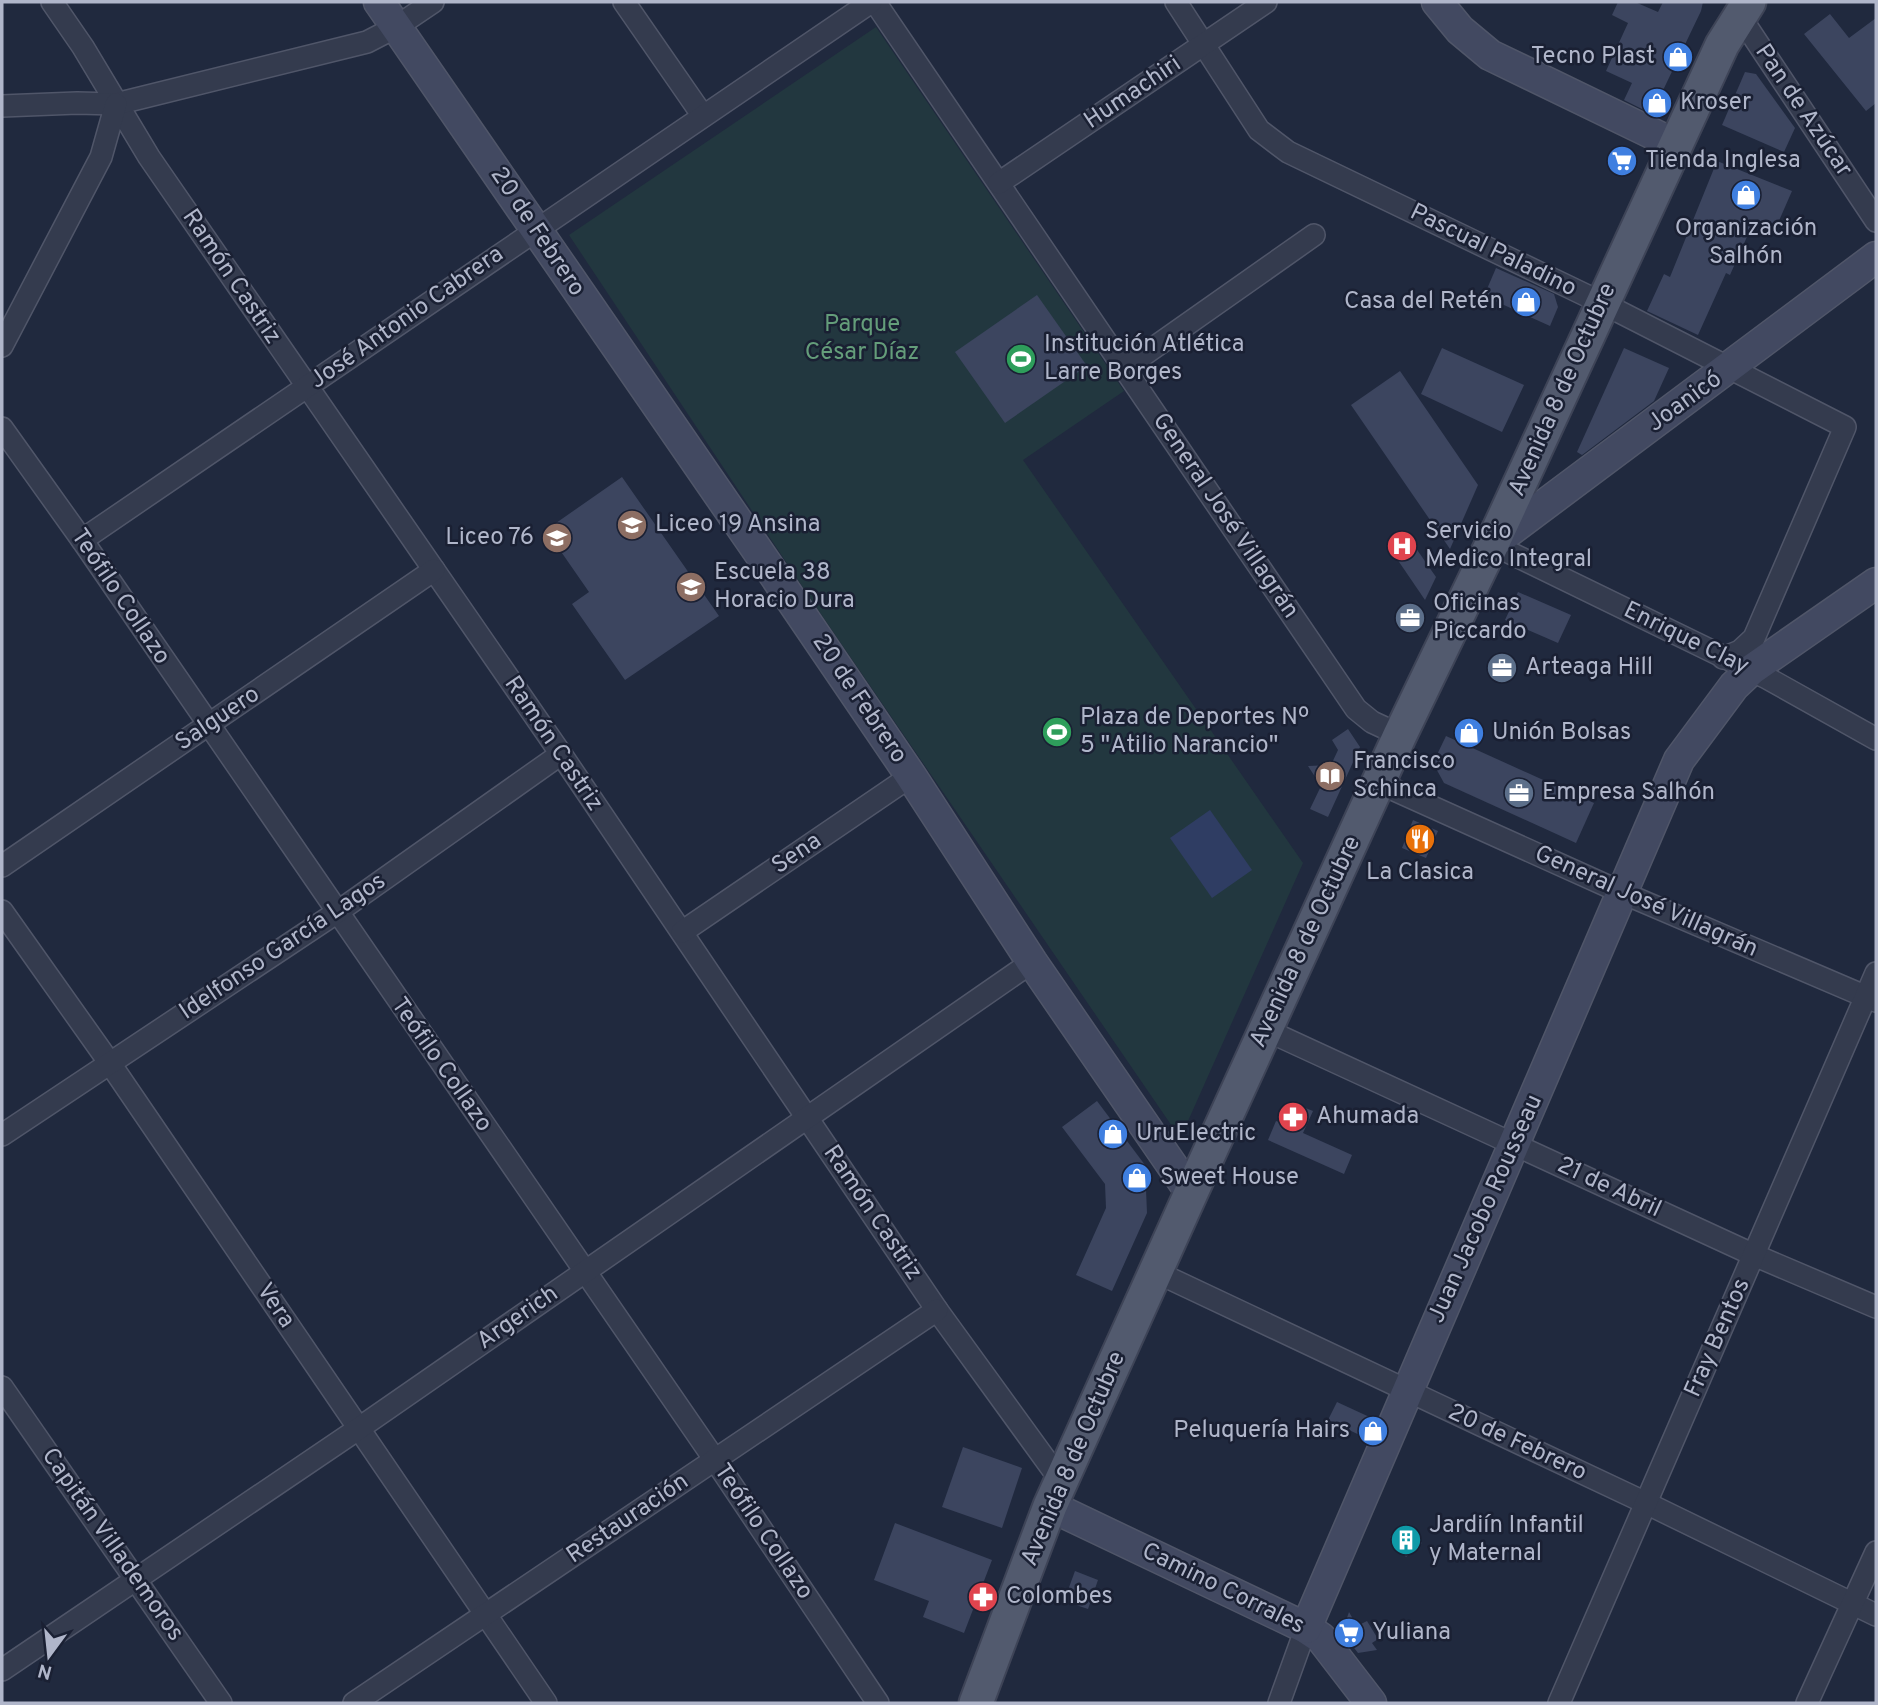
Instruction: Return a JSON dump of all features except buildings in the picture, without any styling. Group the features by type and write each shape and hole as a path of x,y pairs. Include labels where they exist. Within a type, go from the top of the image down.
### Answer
{"main road":[{"name":"Avenida 8 de Octubre","path":"976,1703 1056,1494 1191,1193 1401,735 1493,544 1739,6"}],"street":[{"name":"Ramón Castriz","path":"52,2 149,156 682,932 937,1310 1056,1494"},
{"name":"20 de Febrero","path":"379,2 911,776 1032,962 1191,1193"},
{"path":"2,106 116,104 367,42 396,27 433,2"},
{"path":"624,2 703,116"},
{"name":"José Antonio Cabrera","path":"82,540 535,229 873,2"},
{"name":"General José Villagrán","path":"873,2 1356,709 1372,722 1401,735"},
{"path":"1175,2 1205,44"},
{"name":"Humachiri","path":"999,183 1266,2"},
{"path":"1437,2 1460,30 1490,55 1676,145"},
{"name":"Pan de Azúcar","path":"1739,6 1876,220"},
{"name":"Pascual Paladino","path":"1205,44 1259,130 1288,152 1602,303 1845,427 1764,617 1749,645 1723,658"},
{"path":"2,346 102,157 116,104"},
{"path":"1125,368 1314,234"},
{"name":"Joanicó","path":"1493,544 1876,257"},
{"name":"Teófilo Collazo","path":"2,428 82,540 715,1460 878,1703"},
{"name":"Enrique Clay","path":"1493,544 1759,674 1876,739"},
{"name":"Salguero","path":"2,866 434,570"},
{"name":"Juan Jacobo Rousseau","path":"1279,1703 1306,1628 1406,1392 1515,1145 1679,760 1734,686 1759,674 1789,644 1876,583"},
{"path":"1764,617 1771,634 1789,644"},
{"name":"Idelfonso García Lagos","path":"2,1135 336,912 561,754"},
{"name":"Sena","path":"682,932 911,776"},
{"name":"General José Villagrán","path":"1379,783 1623,893 1871,999"},
{"name":"Vera","path":"2,911 109,1062 546,1703"},
{"name":"Argerich","path":"2,1670 358,1429 1032,962"},
{"name":"Fray Bentos","path":"1559,1703 1754,1255 1871,999 1876,973"},
{"name":"21 de Abril","path":"1266,1030 1754,1255 1876,1307"},
{"name":"20 de Febrero","path":"1156,1272 1646,1503 1876,1615"},
{"name":"Restauración","path":"354,1703 937,1310"},
{"name":"Capitán Villademoros","path":"2,1387 221,1703"},
{"name":"Camino Corrales","path":"1056,1494 1306,1628 1321,1638 1371,1703"},
{"path":"1807,1703 1876,1552"}],"green space":[{"name":"Parque César Díaz","path":"876,27 1124,391 1023,460 1303,863 1184,1130 1176,1132 812,601 569,235"}],"water":[{"path":"1210,810 1252,870 1212,898 1170,838"}],"place":[{"name":"Tecno Plast","path":"1678,57"},
{"name":"Kroser","path":"1657,103"},
{"name":"Tienda Inglesa","path":"1622,161"},
{"name":"Organización Salhón","path":"1746,195"},
{"name":"Casa del Retén","path":"1526,302"},
{"name":"Institución Atlética Larre Borges","path":"1021,359"},
{"name":"Liceo 19 Ansina","path":"632,525"},
{"name":"Liceo 76","path":"557,538"},
{"name":"Servicio Medico Integral","path":"1402,546"},
{"name":"Escuela 38 Horacio Dura","path":"691,587"},
{"name":"Oficinas Piccardo","path":"1410,618"},
{"name":"Arteaga Hill","path":"1502,668"},
{"name":"Plaza de Deportes Nº 5 \"Atilio Narancio\"","path":"1057,732"},
{"name":"Unión Bolsas","path":"1469,733"},
{"name":"Francisco Schinca","path":"1330,776"},
{"name":"Empresa Salhón","path":"1519,793"},
{"name":"La Clasica","path":"1420,839"},
{"name":"Ahumada","path":"1293,1117"},
{"name":"UruElectric","path":"1113,1134"},
{"name":"Sweet House","path":"1137,1178"},
{"name":"Peluquería Hairs","path":"1373,1431"},
{"name":"Jardiín Infantil y Maternal","path":"1406,1540"},
{"name":"Colombes","path":"983,1597"},
{"name":"Yuliana","path":"1349,1633"}]}
